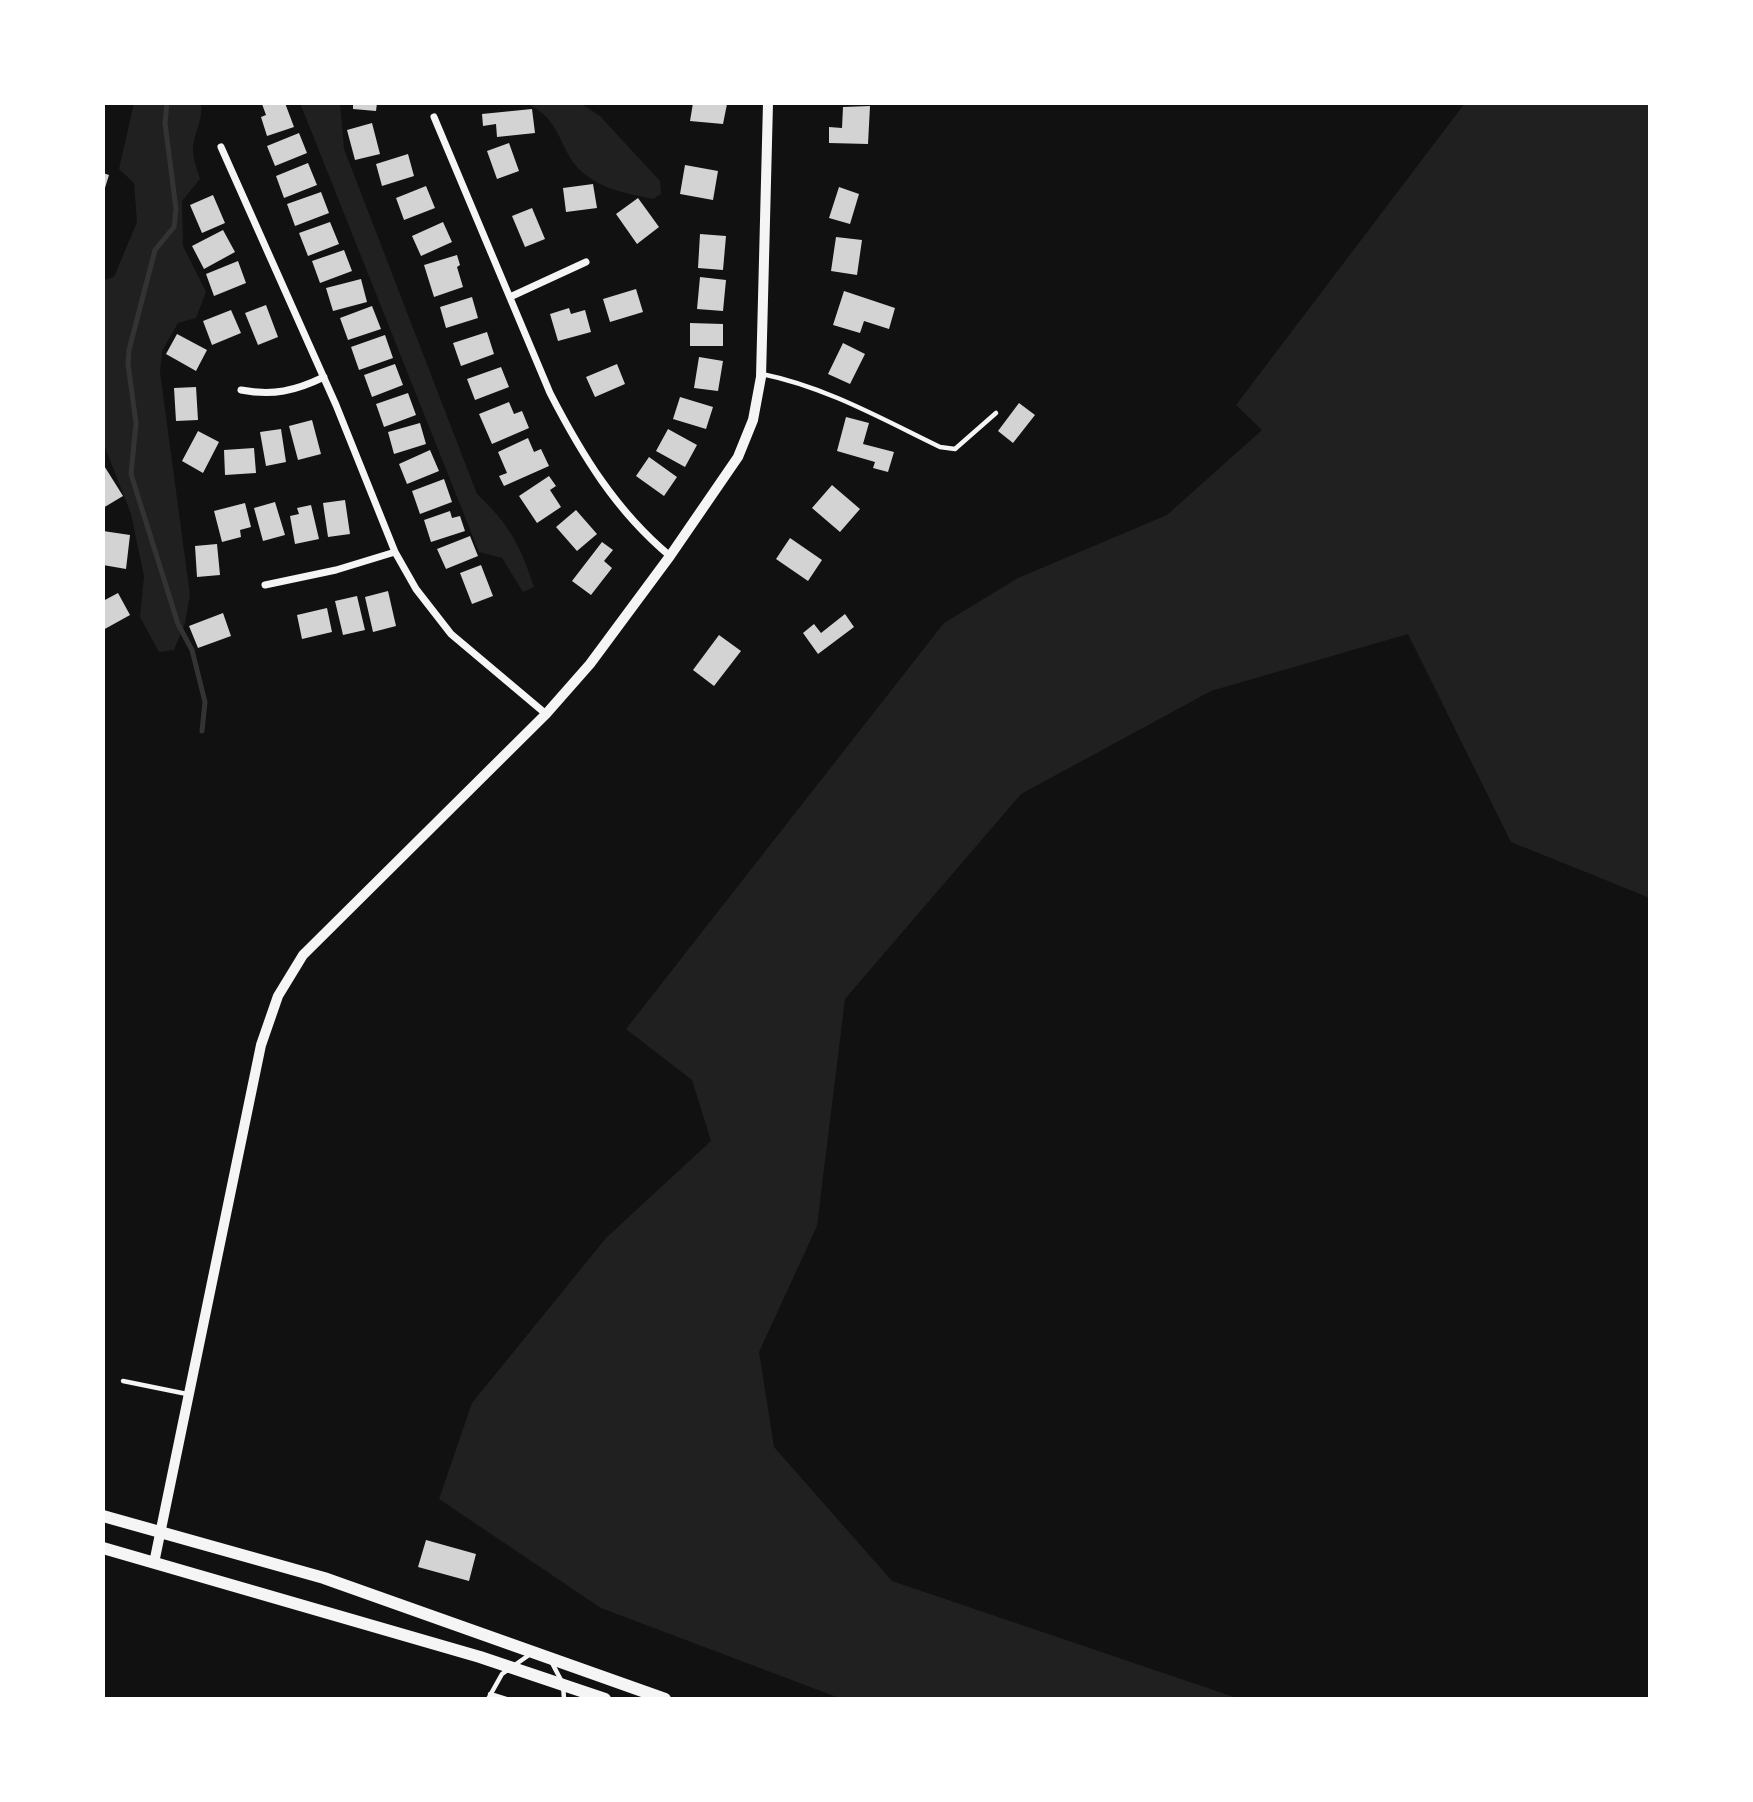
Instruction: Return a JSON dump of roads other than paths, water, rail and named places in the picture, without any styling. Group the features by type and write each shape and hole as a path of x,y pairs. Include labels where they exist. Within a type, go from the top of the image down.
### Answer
{"main road":[{"path":"103,1516 324,1578 665,1699"},
{"path":"103,1548 510,1667 605,1699"}],"street":[{"path":"155,1563 261,1045 278,996 293,968 324,931 546,714 590,664 670,556 738,457 753,419 761,374 768,103"},
{"path":"434,117 550,393 590,466 639,530 670,556"},
{"path":"221,147 324,377 395,552 415,589 451,634 546,714"},
{"path":"510,297 586,262"},
{"path":"241,390 263,394 283,393 324,377"},
{"path":"265,585 336,570 395,552"}],"lane":[{"path":"761,374 793,381 836,397 940,447 955,449 996,413"},
{"path":"123,1381 190,1395"},
{"path":"506,1699 489,1696 497,1679 532,1651"},
{"path":"550,1657 563,1684 564,1699"}],"waterway":[{"path":"167,103 165,123 176,209 174,227 155,250 129,350 128,364 136,423 131,474 178,624 192,650 205,702 202,731"}]}
